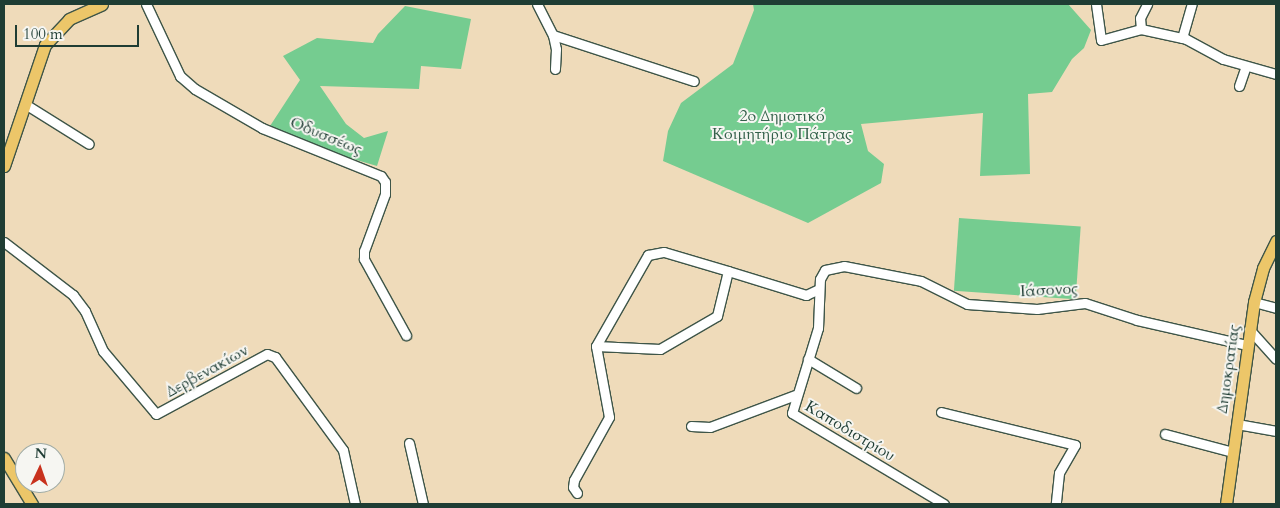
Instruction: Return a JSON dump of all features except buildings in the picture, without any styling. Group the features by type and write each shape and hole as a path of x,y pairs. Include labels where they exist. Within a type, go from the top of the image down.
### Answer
{"main road":[{"path":"4,166 50,38 69,19 102,4"},
{"name":"Δημοκρατίας","path":"1226,504 1254,302 1263,268 1276,241"},
{"path":"4,458 32,504"}],"street":[{"name":"Οδυσσέως","path":"146,4 180,76 195,89 262,128 381,176 385,182 385,194 364,251 364,259 406,335"},
{"path":"537,4 553,35 556,49 554,69"},
{"path":"1096,4 1101,40 1141,29 1182,38 1223,60 1276,74"},
{"path":"1141,29 1140,18 1147,4"},
{"path":"1182,38 1192,4"},
{"path":"553,35 694,81"},
{"path":"1239,86 1246,66"},
{"path":"25,104 89,144"},
{"name":"Δερβενακίων","path":"4,242 73,295 85,311 103,351 156,414 266,354 275,357 343,450 355,504"},
{"path":"577,493 573,487 574,480 608,417 596,346 648,255 664,252 806,295 819,289"},
{"name":"Ιάσονος","path":"825,270 844,266 921,280 967,304 1037,308 1085,303 1137,320 1247,345"},
{"name":"Καποδιστρίου","path":"825,270 819,289 820,313 808,359 791,409 794,415 944,504"},
{"path":"596,346 660,349 717,316 728,271"},
{"path":"1254,302 1276,308"},
{"path":"1249,329 1276,359"},
{"path":"808,359 856,388"},
{"path":"691,426 710,427 795,395"},
{"path":"941,412 1075,445 1060,470 1056,504"},
{"path":"1237,424 1276,431"},
{"path":"1166,434 1233,452"},
{"path":"409,443 423,504"}],"green space":[{"name":"2o Δημοτικό Κοιμητήριο Πάτρας","path":"753,4 1068,4 1091,30 1084,48 1072,59 1052,92 1028,94 1030,174 980,176 983,113 861,124 868,151 884,164 881,183 808,223 663,161 668,131 681,103 733,64 754,10"},
{"path":"405,6 471,19 461,69 421,66 419,89 320,86 346,124 364,138 388,131 377,166 319,149 270,126 300,80 283,56 317,38 373,43 378,34"},
{"path":"959,218 1081,227 1076,299 954,291"}]}
